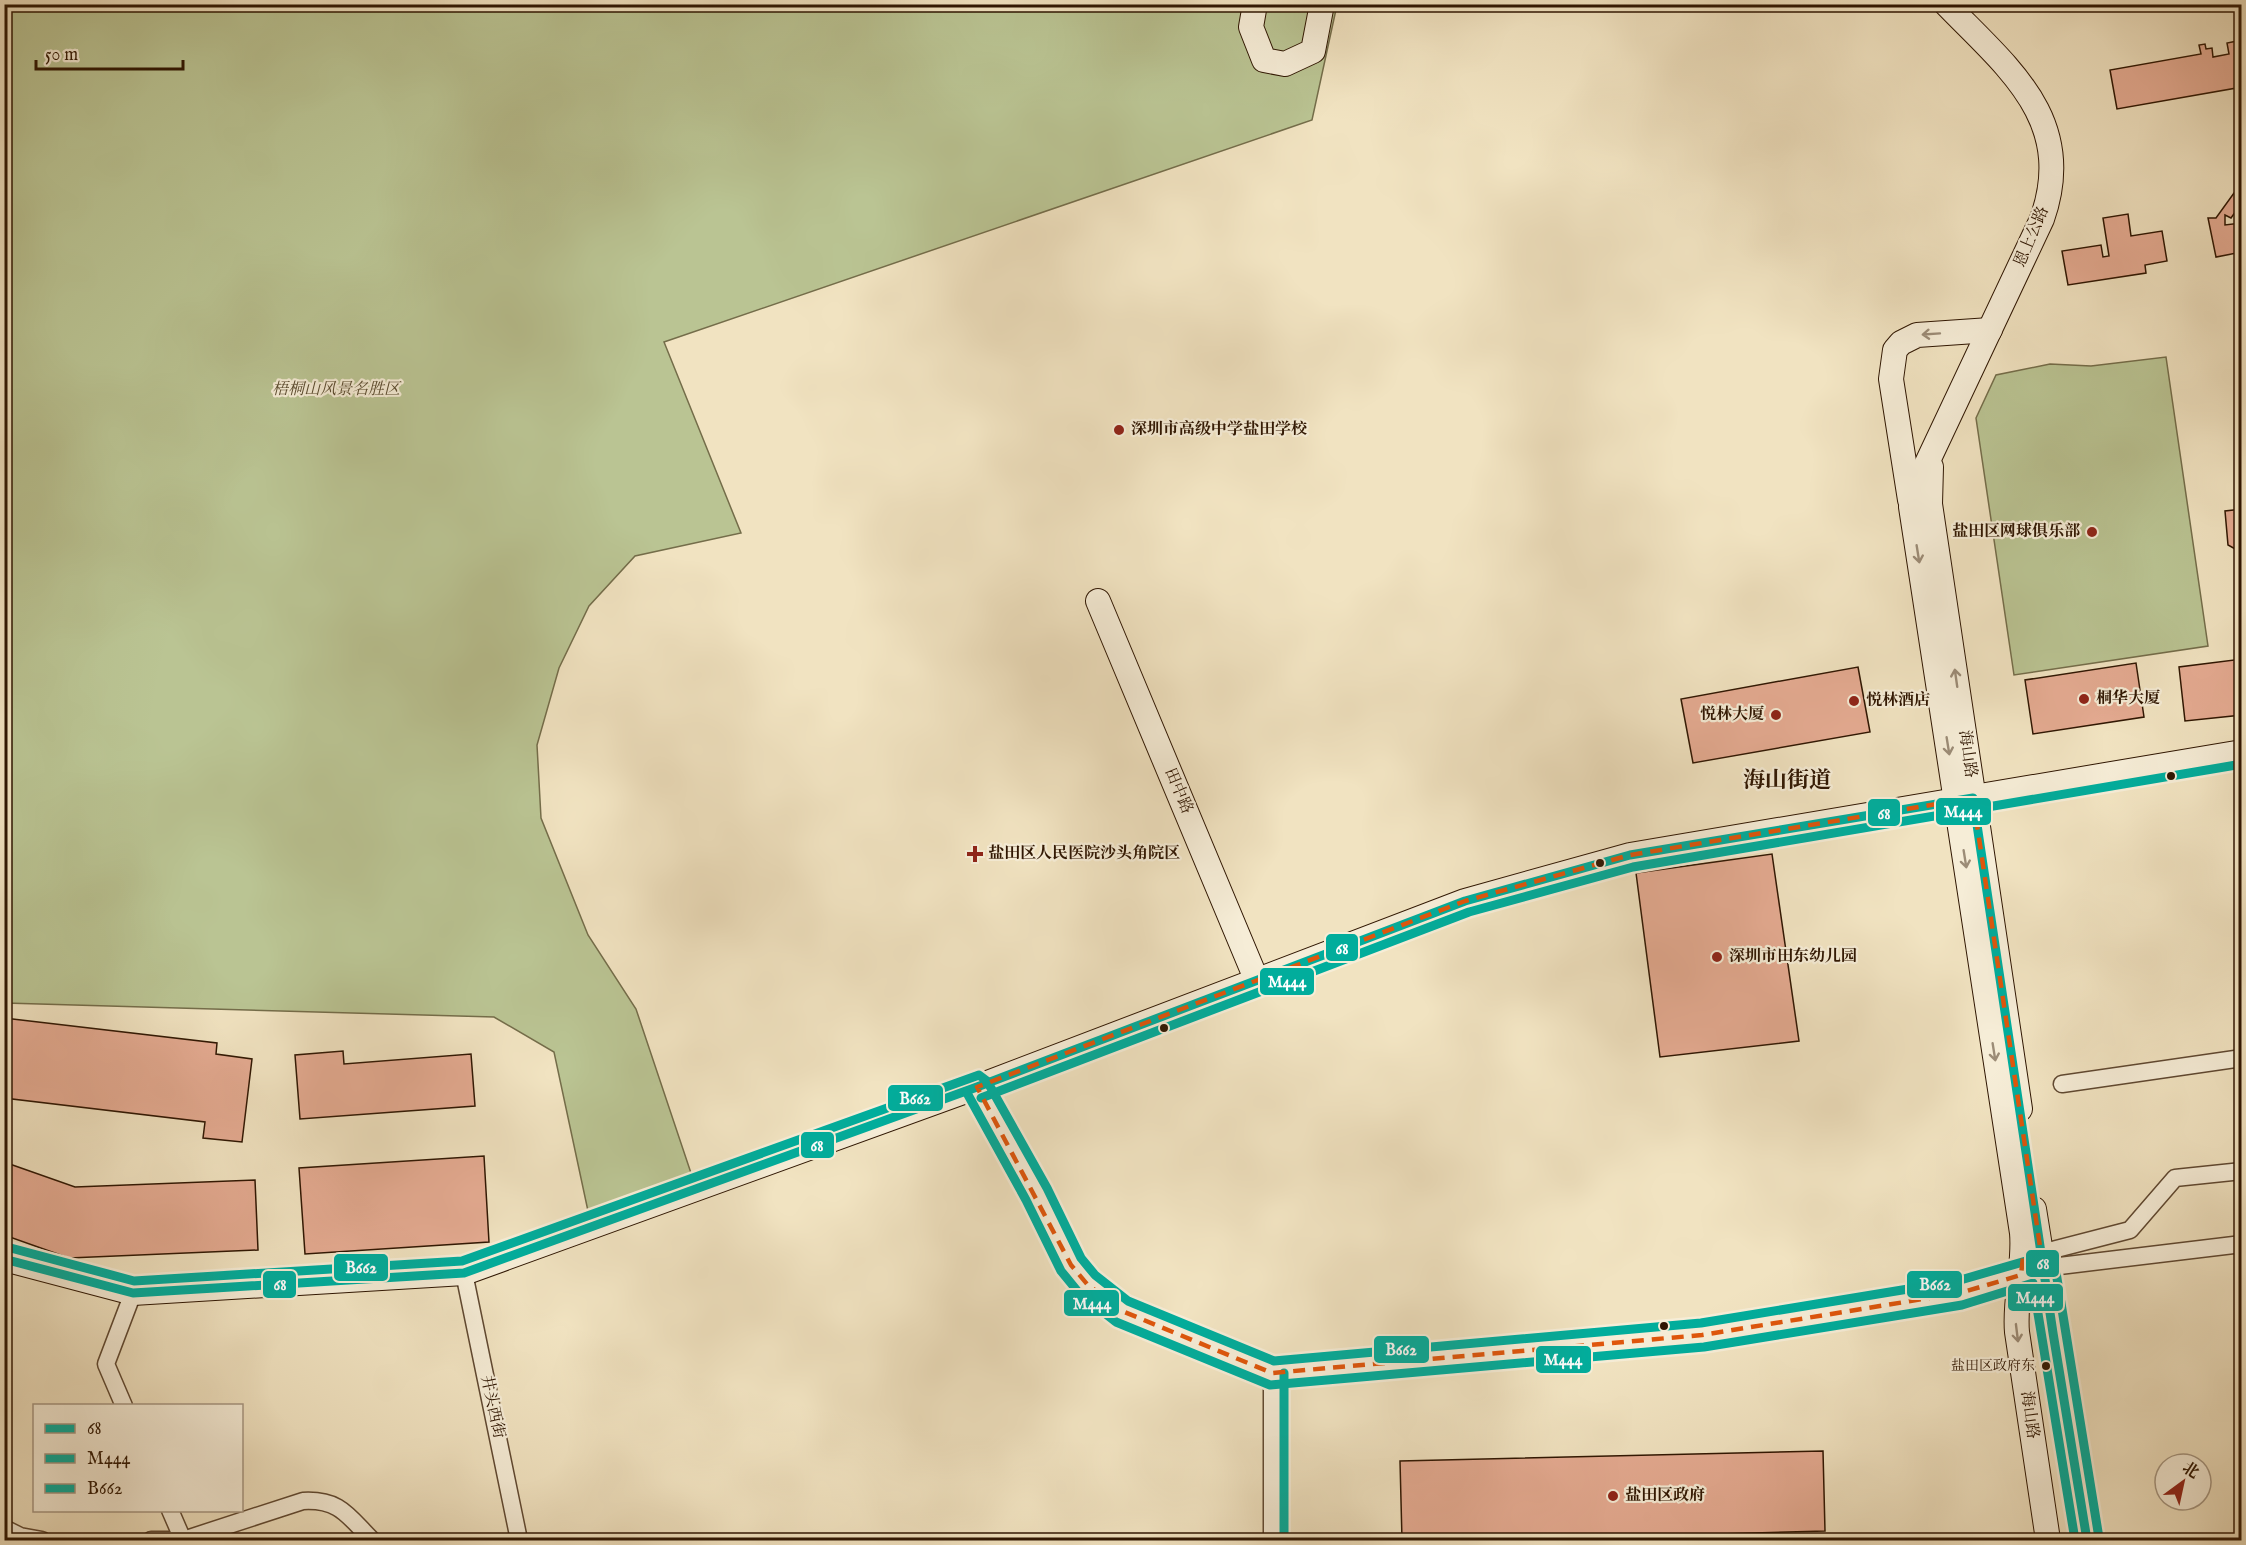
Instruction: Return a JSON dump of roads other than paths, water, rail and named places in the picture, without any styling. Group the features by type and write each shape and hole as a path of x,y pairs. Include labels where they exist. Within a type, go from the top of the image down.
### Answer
{"street":[{"path":"1255,4 1251,27 1264,60 1285,64 1313,51 1322,4"},
{"name":"恩上公路","path":"1946,4 2013,74 2032,98 2045,123 2052,154 2046,207 1947,419"},
{"name":"海山路","path":"1965,800 1890,379 1895,350 1908,338 1917,335 1990,330"},
{"name":"海山路","path":"1911,507 1918,482 1947,419"},
{"name":"海山路","path":"1947,419 1932,464 1929,490 1965,800 2032,1263 2087,1540"},
{"name":"田中路","path":"1098,601 1257,981"},
{"path":"4,1259 133,1293 464,1273 977,1088 1466,901 1630,855 2241,752"},
{"path":"2062,1084 2241,1058"},
{"path":"977,1088 1037,1194 1071,1264 1087,1284 1122,1311 1272,1373 1702,1335 1960,1293 2032,1263 2130,1230 2175,1178 2241,1171"},
{"path":"2032,1263 2241,1244"},
{"name":"海山路","path":"2032,1263 2017,1332 2048,1540"},
{"name":"井头西街","path":"464,1273 519,1540"},
{"path":"123,1404 106,1364 133,1293"},
{"path":"1272,1373 1272,1540"},
{"path":"151,1540 183,1540 303,1501 322,1500 342,1509 372,1540"},
{"path":"171,1512 183,1540"},
{"path":"4,1528 20,1536 42,1540"}],"place":[{"name":"深圳市高级中学盐田学校","path":"1119,430"},
{"name":"盐田区网球俱乐部","path":"2092,532"},
{"name":"桐华大厦","path":"2084,699"},
{"name":"悦林酒店","path":"1854,701"},
{"name":"悦林大厦","path":"1776,715"},
{"name":"盐田区人民医院沙头角院区","path":"975,854"},
{"name":"深圳市田东幼儿园","path":"1717,957"},
{"name":"盐田区政府东","path":"2046,1366"},
{"name":"盐田区政府","path":"1613,1496"}],"district":[{"name":"海山街道","path":"1787,781"}],"park label":[{"name":"梧桐山风景名胜区","path":"336,390"}]}
